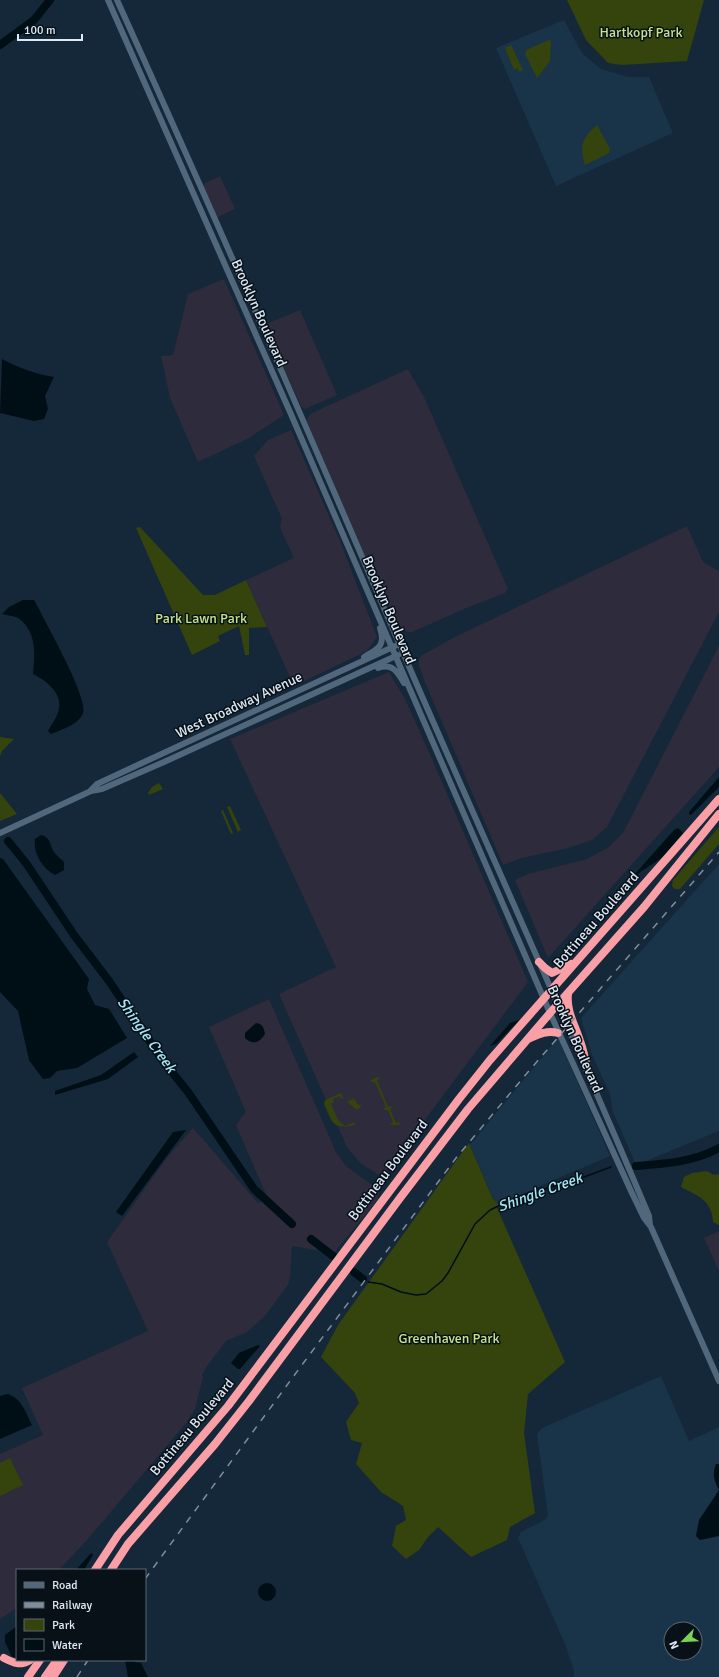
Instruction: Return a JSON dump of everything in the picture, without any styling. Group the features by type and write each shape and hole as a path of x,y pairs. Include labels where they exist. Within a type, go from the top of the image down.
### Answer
{"highway":[{"name":"Bottineau Boulevard","path":"112,1569 128,1544 249,1401 452,1129 529,1038 547,1006 552,990 719,799"},
{"name":"Bottineau Boulevard","path":"95,1569 118,1535 228,1406 450,1110 490,1060 547,1006 557,1002 568,994 644,907 719,814"},
{"path":"539,962 552,973 565,968 577,960"},
{"path":"568,994 566,1004 568,1012 580,1042 588,1072"},
{"path":"529,1038 554,1031 558,1033"},
{"path":"4,1658 18,1664 24,1664 28,1661"},
{"path":"28,1677 39,1661"},
{"path":"45,1677 56,1661"},
{"path":"53,1677 63,1661"}],"main road":[{"name":"Brooklyn Boulevard","path":"108,0 368,590 448,753 588,1072 649,1216 651,1227 719,1381"},
{"name":"Brooklyn Boulevard","path":"118,0 298,409 396,646"},
{"path":"337,674 376,650 382,643 382,635 368,590"},
{"name":"West Broadway Avenue","path":"91,791 97,784 396,646"},
{"name":"Brooklyn Boulevard","path":"400,654 415,700 558,1033 634,1198 644,1218 651,1227"},
{"name":"West Broadway Avenue","path":"0,833 91,791 102,789 164,762 400,654"},
{"path":"353,676 382,666 391,667 397,672 415,700"},
{"path":"440,757 448,753"}],"shaded area":[{"path":"564,20 582,53 601,69 628,77 649,77 673,133 556,186 496,48"},
{"path":"220,176 235,209 216,218 203,187 205,183"},
{"path":"224,279 284,415 247,439 198,462 170,398 161,356 173,355 188,294"},
{"path":"300,310 337,395 305,409 301,406 264,325"},
{"path":"408,369 424,397 508,589 505,593 412,632 407,632 400,628 370,569 307,421 308,417 312,413"},
{"path":"291,430 340,541 377,637 367,651 294,686 246,580 294,558 280,528 282,519 254,456 268,440"},
{"path":"687,526 703,562 719,571 719,612 607,827 592,840 568,848 522,858 503,865 424,680 419,665 419,659 422,655 457,636"},
{"path":"719,646 719,767 548,958 515,880 528,874 587,859 609,847 623,833"},
{"path":"389,672 405,699 429,752 528,982 382,1177 360,1163 347,1147 279,994 336,967 230,739"},
{"path":"719,864 719,1131 636,1165 613,1112 610,1094 592,1055 581,1018"},
{"path":"269,999 336,1152 346,1166 376,1188 379,1193 378,1199 334,1253 292,1246 288,1285 264,1317 247,1332 226,1341 207,1366 202,1375 203,1377 195,1409 186,1423 87,1540 60,1569 16,1569 16,1609 0,1619 0,1454 43,1435 22,1388 148,1331 107,1242 166,1159 193,1128 258,1203 268,1199 236,1125 246,1112 209,1027"},
{"path":"558,1038 610,1156 496,1205 470,1145"},
{"path":"719,1231 719,1271 704,1238"},
{"path":"661,1376 689,1441 719,1427 719,1677 574,1677 574,1671 565,1644 518,1538 521,1532 543,1521 548,1516 537,1434 542,1428"}],"green space":[{"name":"Hartkopf Park","path":"567,0 704,0 687,61 622,65 608,63 586,40"},
{"path":"551,39 550,61 537,78 525,54 526,50"},
{"path":"511,45 523,70 519,72 517,68 514,70 505,48"},
{"path":"597,125 610,149 609,153 585,165 582,152 583,142 588,134"},
{"name":"Park Lawn Park","path":"140,527 203,595 215,595 246,580 267,627 249,628 249,655 245,655 239,626 218,636 220,641 192,655 136,528"},
{"path":"0,737 14,739 2,751 0,756"},
{"path":"159,783 163,789 149,795 148,793 152,787"},
{"path":"0,793 17,814 0,821"},
{"path":"230,806 241,830 238,832 227,807"},
{"path":"223,810 233,833 231,834 221,811"},
{"path":"719,827 719,844 680,889 675,889 672,886 673,880"},
{"path":"377,1077 380,1078 377,1080 388,1107 393,1106 390,1109 396,1123 399,1122 400,1125 391,1125 390,1124 393,1122 388,1110 383,1110 386,1107 375,1082 371,1082 371,1080"},
{"path":"341,1093 342,1094 343,1098 341,1099 340,1096 333,1099 334,1102 331,1104 338,1120 345,1126 337,1126 334,1124 324,1104 325,1100"},
{"path":"354,1098 358,1105 362,1105 357,1110 347,1102"},
{"path":"355,1122 355,1125 347,1126 345,1126"},
{"name":"Greenhaven Park","path":"469,1143 493,1199 499,1205 497,1208 565,1362 528,1394 524,1433 535,1513 510,1527 507,1540 471,1557 438,1527 428,1537 419,1550 406,1559 392,1546 396,1526 406,1520 403,1506 381,1492 356,1464 362,1443 351,1440 346,1422 359,1403 355,1393 321,1357 338,1325"},
{"path":"707,1171 714,1175 719,1174 719,1225 713,1222 710,1209 703,1200 681,1187 684,1177 692,1173"},
{"path":"10,1458 23,1485 0,1496 0,1463"}],"water":[{"path":"2,359 27,370 54,377 45,396 48,409 44,419 34,421 0,413"},
{"path":"23,600 34,600 74,678 83,705 83,713 78,721 51,734 48,731 55,720 59,708 58,697 52,687 33,674 34,651 32,636 29,629 18,618 2,614 9,607"},
{"path":"719,777 719,787 691,815 689,814 689,812"},
{"path":"678,828 683,833 663,857 639,873 600,917 635,874 674,830"},
{"path":"41,835 45,836 49,840 54,852 64,862 64,870 55,875 42,864 35,850 35,839"},
{"path":"0,858 3,859 89,979 87,989 95,1005 109,1009 127,1038 77,1068 57,1071 50,1078 43,1079 29,1060 18,1011 0,992"},
{"path":"519,1020 496,1044 490,1046 510,1023"},
{"path":"256,1023 263,1027 265,1034 259,1041 251,1042 245,1038 245,1033"},
{"path":"134,1052 138,1057 108,1079 55,1095 55,1091 101,1075"},
{"path":"186,1130 122,1216 116,1212 173,1132"},
{"path":"258,1345 260,1346 240,1369 231,1363 239,1353"},
{"path":"7,1394 16,1398 32,1425 0,1439 0,1396"},
{"path":"716,1464 719,1464 719,1490 714,1477"},
{"path":"719,1490 719,1536 700,1540 696,1536 699,1520"},
{"path":"91,1553 93,1555 85,1569 77,1569"},
{"path":"267,1583 271,1584 275,1588 275,1596 271,1600 267,1601 263,1600 259,1596 258,1592 259,1588 263,1584"},
{"path":"16,1627 16,1658 12,1657 5,1642 5,1635"},
{"path":"125,1661 141,1663 148,1677 128,1677"}],"waterway":[{"name":"Shingle Creek","path":"0,45 34,20 50,0"},
{"name":"Shingle Creek","path":"8,841 26,863 74,935 109,981 163,1061 188,1092 254,1189 292,1224"},
{"name":"Shingle Creek","path":"636,1166 668,1163 689,1159 709,1153 719,1148"},
{"name":"Shingle Creek","path":"368,1282 382,1284 401,1292 416,1295 426,1294 442,1281 475,1224 490,1210 517,1197 576,1180 611,1167"},
{"name":"Shingle Creek","path":"311,1239 333,1256"},
{"name":"Shingle Creek","path":"354,1272 363,1279"}],"railway":[{"path":"146,1578 456,1158 528,1072 719,852"},
{"path":"77,1677 87,1661"}]}
